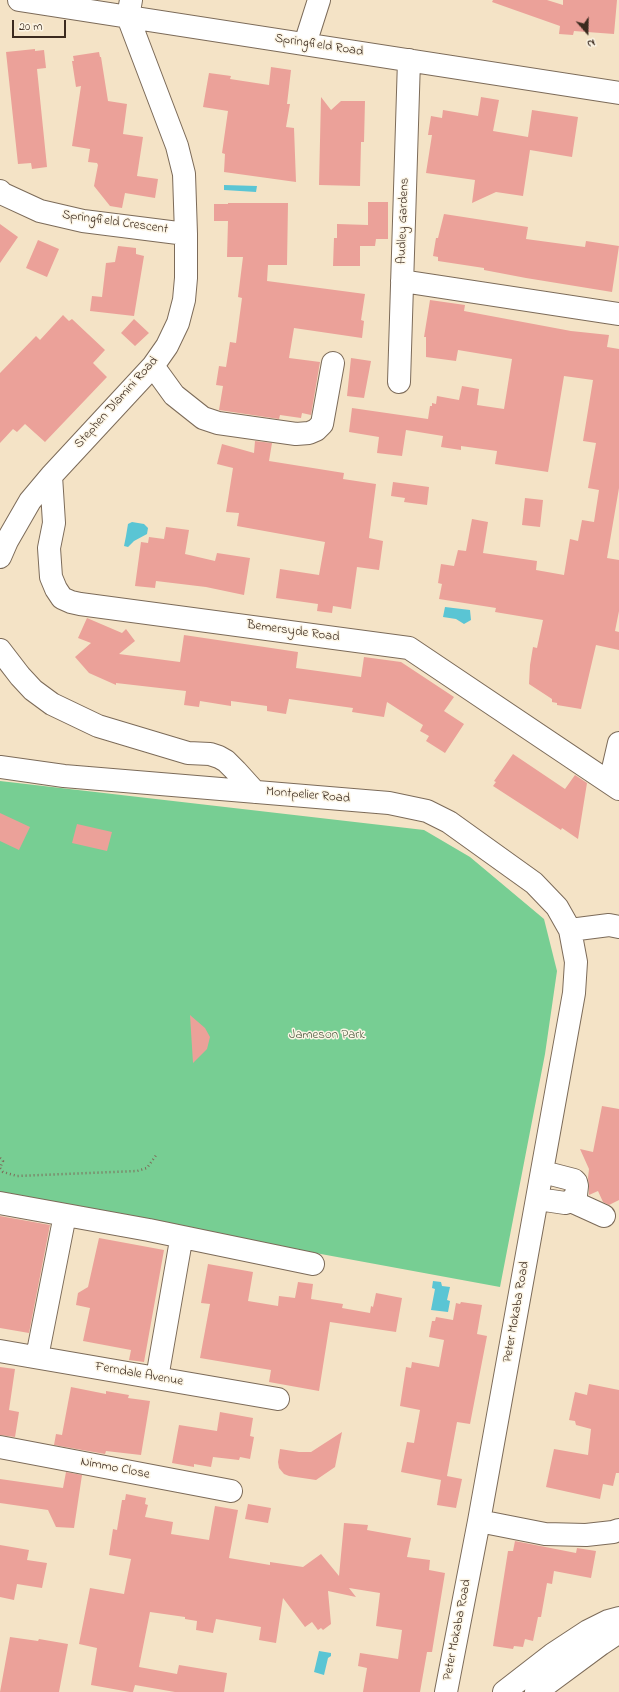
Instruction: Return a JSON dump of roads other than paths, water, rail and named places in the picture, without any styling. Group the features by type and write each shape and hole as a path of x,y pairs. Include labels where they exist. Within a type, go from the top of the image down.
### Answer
{"street":[{"name":"Springfield Road","path":"19,0 130,8 305,44 619,93"},
{"path":"305,44 319,0"},
{"name":"Stephen Dlamini Road","path":"0,557 7,541 30,501 51,476 153,366 167,346 178,324 182,308 186,278 184,174 177,146 130,8"},
{"name":"Audley Gardens","path":"399,382 409,60"},
{"name":"Springfield Crescent","path":"0,191 40,211 83,221 186,234"},
{"path":"402,281 618,314"},
{"path":"153,366 174,395 203,418 218,423 296,434 309,433 316,430 322,424 333,363"},
{"name":"Bemersyde Road","path":"51,476 54,523 49,548 51,577 62,598 80,604 409,648 615,786"},
{"path":"0,650 33,690 52,704 98,726 188,753 219,756 226,761 255,792"},
{"path":"615,786 619,743"},
{"path":"188,753 216,788"},
{"name":"Montpelier Road","path":"0,767 64,776 389,803 427,811 449,822 534,883 557,907 570,930"},
{"path":"570,930 609,925 619,927"},
{"name":"Peter Mokaba Road","path":"446,1692 543,1172 574,993 576,962 570,930"},
{"path":"538,1199 565,1203 571,1201 576,1194 576,1182 574,1180 543,1172"},
{"path":"571,1201 604,1216"},
{"path":"0,1203 149,1230 313,1264"},
{"path":"37,1357 63,1225"},
{"path":"158,1378 180,1246"},
{"name":"Ferndale Avenue","path":"0,1352 37,1357 278,1399"},
{"name":"Nimmo Close","path":"0,1447 231,1491"},
{"path":"479,1521 545,1534 586,1535 619,1530"},
{"path":"504,1692 553,1654 588,1631 608,1621 619,1618"},
{"path":"536,1692 594,1648 619,1632"}],"water":[{"path":"224,185 257,186 256,192 224,190"},
{"path":"132,522 144,524 148,528 147,534 134,541 128,547 124,546 128,524"},
{"path":"445,607 470,610 471,620 464,624 456,619 443,617"},
{"path":"433,1281 441,1282 442,1286 450,1287 447,1300 450,1301 448,1312 431,1310 435,1289 432,1288"},
{"path":"319,1651 331,1653 331,1656 328,1658 324,1675 314,1672"}],"park label":[{"name":"Jameson Park","path":"327,1036"}]}
